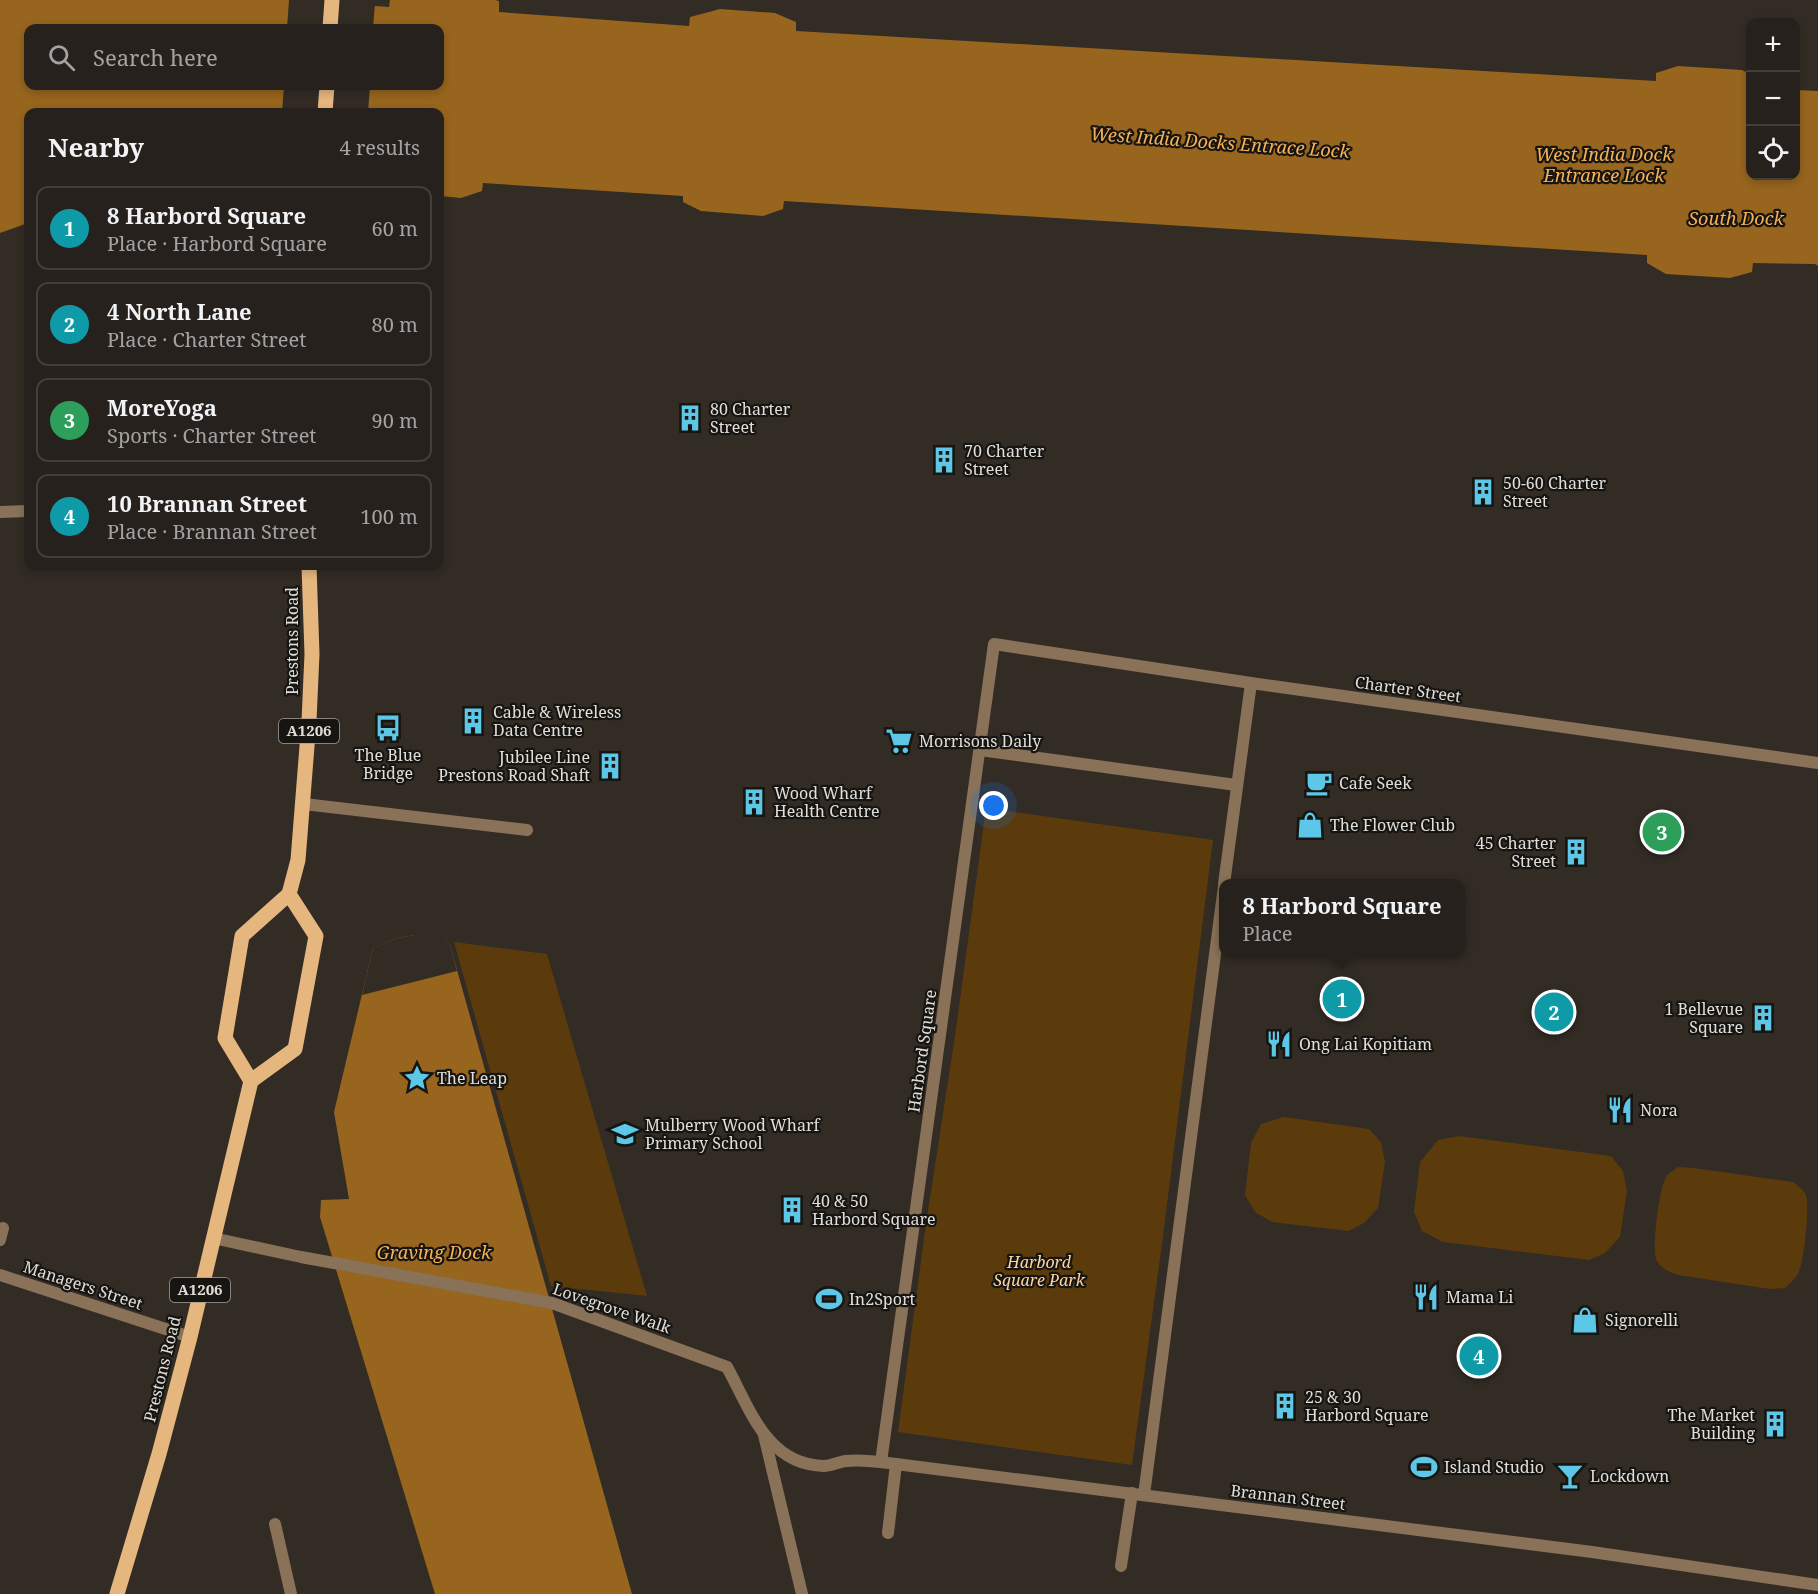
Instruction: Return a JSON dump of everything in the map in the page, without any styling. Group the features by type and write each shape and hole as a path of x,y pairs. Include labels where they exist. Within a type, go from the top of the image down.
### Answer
{"main road":[{"path":"330,24 332,0"},
{"path":"325,108 327,90"},
{"name":"Prestons Road","path":"289,894 298,860 309,721 311,663 309,570"},
{"path":"289,894 316,936 295,1049 251,1081 225,1038 242,936 289,894"},
{"name":"Prestons Road","path":"117,1594 159,1454 251,1081"}],"street":[{"path":"0,512 24,512"},
{"name":"Charter Street","path":"994,644 1251,683 1818,763"},
{"name":"Harbord Square","path":"881,1462 994,644"},
{"path":"1225,879 1251,683"},
{"path":"980,750 1236,785"},
{"path":"303,804 527,830"},
{"path":"1121,1566 1138,1494 1219,920"},
{"name":"Lovegrove Walk","path":"213,1238 330,1263 552,1303 727,1367 764,1435 801,1594"},
{"name":"Managers Street","path":"0,1275 189,1337"},
{"name":"Brannan Street","path":"764,1435 781,1452 802,1463 826,1466 845,1461 881,1462 1592,1552 1818,1585"},
{"path":"888,1533 896,1464"},
{"path":"275,1524 291,1594"}],"green space":[{"name":"Harbord Square Park","path":"986,808 1213,840 1132,1465 898,1432"},
{"path":"454,942 547,954 647,1296 551,1286"},
{"path":"1284,1117 1369,1129 1381,1142 1385,1162 1378,1208 1364,1223 1348,1231 1272,1222 1255,1212 1245,1195 1251,1143 1261,1124"},
{"path":"1459,1136 1611,1156 1623,1171 1627,1191 1620,1237 1605,1253 1589,1260 1443,1242 1422,1231 1414,1212 1420,1162 1438,1140"},
{"path":"1678,1167 1793,1182 1803,1191 1807,1201 1806,1235 1800,1268 1794,1280 1785,1288 1770,1289 1678,1275 1660,1265 1655,1252 1659,1203 1667,1176"}],"water":[{"name":"West India Dock Entrance Lock","path":"0,0 289,0 389,7 390,0 495,0 499,1 499,12 689,26 690,17 720,9 775,13 796,22 796,31 1656,81 1656,73 1678,66 1742,70 1746,72 1746,180 1800,180 1800,90 1818,91 1818,266 1815,264 1753,263 1752,272 1730,278 1666,274 1647,263 1647,255 784,201 783,209 763,216 701,211 683,202 683,196 483,183 482,191 461,198 444,196 444,108 24,108 24,224 0,233"},
{"name":"Graving Dock","path":"414,935 434,937 450,945 632,1594 435,1594 320,1217 321,1200 349,1199 334,1112 373,948 397,938"}],"pier":[{"path":"289,0 375,3 373,24 287,24"},
{"path":"284,90 370,90 368,108 282,108"},
{"path":"429,935 442,939 450,945 457,971 362,995 373,948 397,938"}],"place":[{"name":"80 Charter Street","path":"690,418"},
{"name":"70 Charter Street","path":"944,460"},
{"name":"50-60 Charter Street","path":"1483,492"},
{"name":"Cable & Wireless Data Centre","path":"473,721"},
{"name":"The Blue Bridge","path":"388,728"},
{"name":"Morrisons Daily","path":"899,741"},
{"name":"Jubilee Line Prestons Road Shaft","path":"610,766"},
{"name":"Cafe Seek","path":"1319,783"},
{"name":"Wood Wharf Health Centre","path":"754,802"},
{"name":"The Flower Club","path":"1310,825"},
{"name":"MoreYoga","path":"1662,832"},
{"name":"45 Charter Street","path":"1576,852"},
{"name":"8 Harbord Square","path":"1342,999"},
{"name":"4 North Lane","path":"1554,1012"},
{"name":"1 Bellevue Square","path":"1763,1018"},
{"name":"Ong Lai Kopitiam","path":"1279,1044"},
{"name":"The Leap","path":"417,1078"},
{"name":"Nora","path":"1620,1110"},
{"name":"Mulberry Wood Wharf Primary School","path":"625,1134"},
{"name":"40 & 50 Harbord Square","path":"792,1210"},
{"name":"Mama Li","path":"1426,1297"},
{"name":"In2Sport","path":"829,1299"},
{"name":"Signorelli","path":"1585,1320"},
{"name":"10 Brannan Street","path":"1479,1356"},
{"name":"25 & 30 Harbord Square","path":"1285,1406"},
{"name":"The Market Building","path":"1775,1424"},
{"name":"Island Studio","path":"1424,1467"},
{"name":"Lockdown","path":"1570,1476"}],"water label":[{"name":"West India Docks Entrace Lock","path":"1220,143"},
{"name":"South Dock","path":"1736,219"}]}
